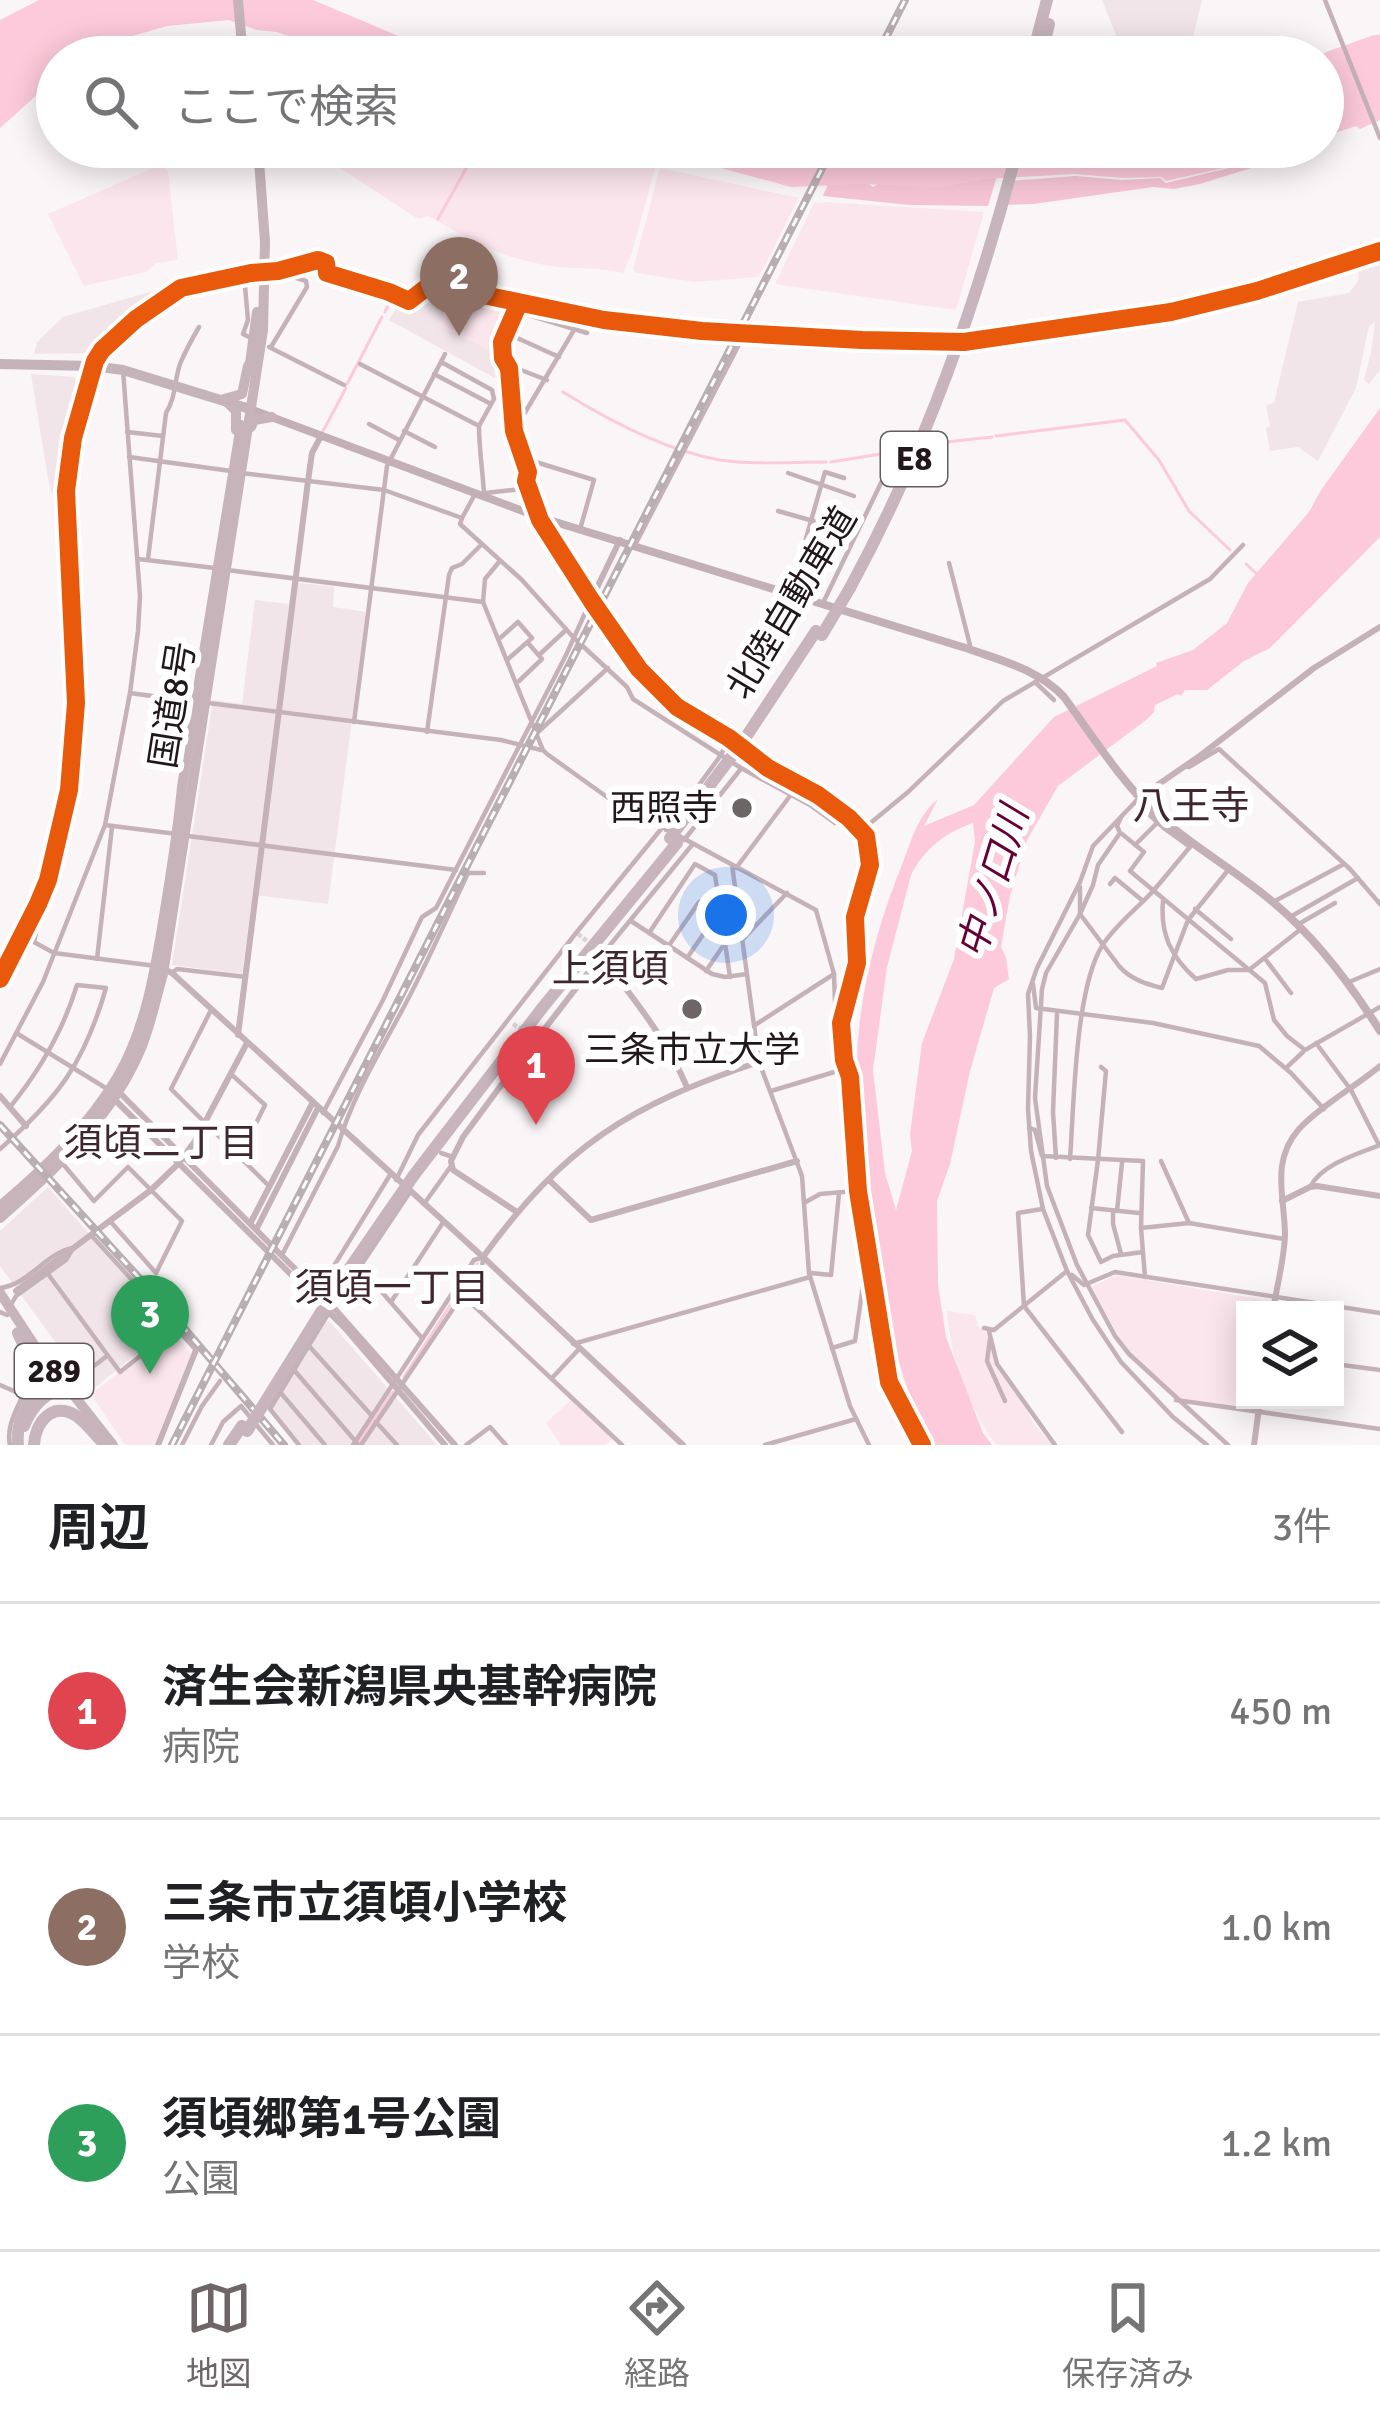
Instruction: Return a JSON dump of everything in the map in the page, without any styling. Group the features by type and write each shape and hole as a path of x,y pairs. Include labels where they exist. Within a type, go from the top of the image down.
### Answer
{"highway":[{"path":"242,0 245,36"},
{"path":"1042,36 1051,0"},
{"name":"国道8号","path":"0,1218 90,1132 114,1093 164,970 182,835 182,787 240,449 257,412 253,369 262,344 262,252 256,168"},
{"name":"北陸自動車道","path":"233,1445 412,1172 675,837 819,633 914,460 943,389 1007,168"},
{"path":"224,399 242,394 246,369 253,369 259,380 257,412 240,449"},
{"path":"224,399 238,417 240,449"},
{"name":"国道8号","path":"0,1206 114,1093"},
{"name":"289","path":"0,1291 4,1310 18,1333 108,1445"},
{"name":"289","path":"4,1310 63,1389"},
{"path":"18,1333 35,1378 19,1419 23,1445"},
{"path":"23,1445 24,1425 32,1411 63,1389"},
{"path":"23,1445 40,1421 62,1411 77,1417 108,1445"}],"main road":[{"path":"0,364 93,365 174,384 481,495 1011,663 1059,699 1130,783 1138,800 1296,924 1349,982 1380,1031"}],"street":[{"path":"1325,0 1339,36"},
{"path":"1344,49 1380,138"},
{"path":"964,341 1171,312 1380,251"},
{"path":"262,344 307,286 307,281 275,271 318,260 326,263 327,273 409,301 431,284 604,320 745,333 948,342"},
{"path":"0,979 38,904 56,853 71,777 76,703 66,490 73,438 93,365 102,350 136,319 181,288 248,274 248,320 242,334 344,385"},
{"path":"519,303 502,342 503,358 510,367 547,380"},
{"path":"538,512 514,431 509,355 513,336 525,314 587,333"},
{"path":"147,560 166,413 182,359 199,327"},
{"path":"514,431 574,330"},
{"path":"635,545 745,333"},
{"path":"513,336 560,357"},
{"path":"354,722 388,461 445,354"},
{"path":"441,362 494,394 479,426 481,495 460,524 522,580 644,709 836,823"},
{"path":"360,364 479,426"},
{"path":"97,958 109,825 138,631 124,370"},
{"path":"434,374 491,404"},
{"path":"369,424 399,440"},
{"path":"404,431 435,447"},
{"path":"127,432 163,436"},
{"path":"238,1035 308,481 312,453 321,436"},
{"path":"517,445 522,446 526,459 594,479 580,528"},
{"path":"822,605 895,454"},
{"path":"129,457 384,490 462,518"},
{"path":"790,594 825,472 844,478"},
{"path":"788,473 854,496"},
{"path":"481,495 520,489 639,669 677,707 741,741 768,768 818,795 866,836 869,865 855,917 857,963 842,1019 844,1060 865,1245 889,1382 922,1445"},
{"path":"778,511 856,533"},
{"path":"251,1230 383,1000 422,917 436,908 620,540"},
{"path":"427,732 452,568 463,564 481,545"},
{"path":"862,830 1003,701 1210,579 1244,545"},
{"path":"137,559 483,602"},
{"path":"499,562 485,579 483,602 543,750"},
{"path":"949,563 969,649"},
{"path":"499,639 518,622 532,638 507,660"},
{"path":"1207,1445 1173,1417 1112,1352 1086,1308 1043,1209 1029,1127 1028,1002 1093,846 1121,816 1314,668 1380,627"},
{"path":"539,655 566,630"},
{"path":"516,682 542,661 528,643"},
{"path":"537,733 608,668"},
{"path":"130,693 543,750 607,797 675,837 816,910 842,1019"},
{"path":"424,1204 534,1036 630,920 721,755 741,741"},
{"path":"1185,766 1219,749 1344,864 1380,904"},
{"path":"313,1292 420,1138 577,933 741,768"},
{"path":"790,795 734,867 742,940 759,1063 802,1176 810,1275 856,1419 869,1445"},
{"path":"1138,800 1157,823 1190,847 1211,855"},
{"path":"1121,816 1120,832 1144,852 1130,872 1265,983 1274,1020 1305,1050"},
{"path":"1135,845 1157,823"},
{"path":"109,825 456,870"},
{"path":"0,1064 18,1034 109,825"},
{"path":"1120,832 1098,865 1080,914 1042,988 1035,1098 1047,1186 1077,1265 1115,1336 1175,1400 1228,1445"},
{"path":"1070,1159 1088,983 1103,945 1190,847"},
{"path":"649,933 695,863 716,874 730,977"},
{"path":"1273,902 1344,864"},
{"path":"1080,882 1080,914 1103,945 1126,973 1162,988 1187,921 1229,868"},
{"path":"282,1256 468,873 484,873"},
{"path":"1110,884 1115,878 1143,901"},
{"path":"1163,898 1163,929 1174,960 1196,979 1249,970 1296,924 1358,878"},
{"path":"742,940 787,893"},
{"path":"668,946 699,902 718,894"},
{"path":"1296,924 1335,903"},
{"path":"38,904 34,942 54,953 245,977"},
{"path":"1195,909 1231,939"},
{"path":"687,958 713,920 739,914"},
{"path":"630,920 706,971 721,977 747,974"},
{"path":"706,971 725,943"},
{"path":"599,953 654,1025 687,1087"},
{"path":"1264,958 1292,993"},
{"path":"1349,982 1380,969"},
{"path":"164,970 483,1257 676,1443"},
{"path":"755,1024 834,974"},
{"path":"1033,981 1036,1008 1154,1024 1259,1046 1324,1109"},
{"path":"0,1149 58,1092 75,1067 106,988 77,985 50,1052 10,1107"},
{"path":"1286,1068 1316,1042 1380,1007"},
{"path":"211,1010 171,1089 272,1189"},
{"path":"1056,1158 1057,1011"},
{"path":"18,1034 114,1093 332,1310 455,1445"},
{"path":"1310,1186 1312,1179 1337,1162 1380,1145 1351,1090 1316,1042"},
{"path":"16,1292 151,1190 182,1160 247,1043"},
{"path":"294,1370 357,1444 459,1292 474,1260 483,1257 517,1212 570,1158 646,1106 759,1063"},
{"path":"1274,1301 1285,1239 1281,1160 1296,1132 1380,1066"},
{"path":"1101,1067 1106,1071 1088,1234 1101,1262 1143,1252"},
{"path":"770,1091 842,1070 850,1084"},
{"path":"231,1074 265,1105 239,1157"},
{"path":"0,1096 26,1126"},
{"path":"1029,1127 1035,1130 1045,1157 1143,1161 1145,1276"},
{"path":"440,1153 517,1212"},
{"path":"1121,1254 1113,1224 1123,1160"},
{"path":"548,1179 591,1220 796,1161"},
{"path":"61,1162 94,1201 128,1168 182,1221 159,1271 152,1271 110,1222"},
{"path":"1161,1162 1189,1223"},
{"path":"1282,1201 1310,1186 1380,1196"},
{"path":"804,1202 820,1194 858,1191"},
{"path":"299,1445 270,1409 410,1192"},
{"path":"553,1377 576,1346 810,1275 831,1275 839,1193"},
{"path":"1091,1208 1141,1213"},
{"path":"1043,1209 1018,1213 1024,1306 1121,1432"},
{"path":"391,1302 444,1221"},
{"path":"1141,1228 1189,1223 1285,1239"},
{"path":"251,1230 313,1292"},
{"path":"91,1235 196,1350 158,1445"},
{"path":"832,1348 855,1342 865,1245"},
{"path":"4,1310 74,1248"},
{"path":"0,1291 60,1251 74,1248"},
{"path":"359,1266 422,1338"},
{"path":"1069,1272 1088,1286 1115,1273 1380,1313"},
{"path":"988,1332 1069,1272"},
{"path":"47,1274 120,1372 175,1328"},
{"path":"398,1384 422,1338 459,1292"},
{"path":"459,1292 622,1445"},
{"path":"988,1332 987,1361 1005,1401"},
{"path":"988,1332 998,1367 1054,1445"},
{"path":"309,1346 397,1445"},
{"path":"63,1389 107,1355"},
{"path":"1344,1365 1380,1370"},
{"path":"182,1445 220,1381"},
{"path":"398,1384 446,1445"},
{"path":"0,1398 2,1386 23,1395 11,1422 23,1445"},
{"path":"280,1392 325,1445"},
{"path":"1175,1400 1380,1429"},
{"path":"211,1445 223,1422 242,1406 273,1445"},
{"path":"1254,1445 1258,1411"},
{"path":"765,1445 856,1419"},
{"path":"466,1445 488,1426 506,1445"},
{"path":"260,1445 266,1437"},
{"path":"608,1445 617,1438"}],"shaded area":[{"path":"1102,0 1202,0 1193,36 1117,36"},
{"path":"153,168 164,168 178,260 84,286 48,214"},
{"path":"340,168 655,168 623,273 545,265 497,252 428,216 415,217"},
{"path":"660,168 799,198 759,277 695,282 636,273 633,269"},
{"path":"1229,168 1251,168 1174,189 1153,187 1005,205 1011,181 1075,176 1160,178 1166,183"},
{"path":"997,176 988,206 909,205 823,196 828,184 865,181 873,187 882,181"},
{"path":"814,203 984,212 956,310 775,284"},
{"path":"1380,255 1380,370 1369,384 1364,380 1375,322 1369,326 1356,388 1318,461 1298,447 1270,451 1266,405 1274,403 1298,302 1349,293 1358,281 1356,261"},
{"path":"167,287 117,321 89,353 34,354 37,342 63,317"},
{"path":"435,291 511,306 493,352 495,378 389,320 398,305 412,312"},
{"path":"450,300 504,312 487,349 438,325"},
{"path":"31,374 75,377 78,387 72,394 57,513 48,478"},
{"path":"292,582 334,587 333,607 366,612 328,904 253,895 242,974 172,965 213,700 242,704 255,600 289,604"},
{"path":"48,1187 170,1326 91,1391 0,1266 0,1231"},
{"path":"1116,1275 1271,1301 1236,1301 1236,1406 1176,1399 1118,1336 1092,1287"},
{"path":"947,1311 975,1315 988,1334 996,1367 1052,1445 996,1445 962,1381"},
{"path":"329,1321 437,1445 302,1445 272,1408"},
{"path":"173,1332 191,1354 154,1445 125,1445 91,1394"},
{"path":"571,1400 613,1439 606,1445 561,1445 546,1423"}],"water":[{"path":"39,0 313,0 398,36 289,36 229,20 167,26 132,36 36,36 36,96 0,128 0,20"},
{"path":"1380,35 1380,120 1360,129 1344,130 1344,46"},
{"path":"721,168 1223,168 1166,181 1161,177 1074,174 984,179 942,187 791,187"},
{"name":"中ノ口川","path":"1380,408 1380,537 1270,648 1244,661 1207,690 1185,690 1155,705 1146,720 1058,786 1027,840 1001,947 1009,979 994,988 937,1201 938,1285 946,1337 992,1445 932,1445 915,1409 891,1332 858,1062 860,1017 874,949 913,836 938,799 924,826 974,805 1054,717 1156,663 1193,650 1227,623 1248,583 1309,512","holes":["973,823 975,842 954,959 922,1043 912,1151 896,1210 885,1173 873,1070 887,967 911,875 922,857 954,831"]}],"waterway":[{"path":"438,219 466,168"},
{"path":"385,312 388,306"},
{"path":"347,384 382,317"},
{"path":"323,431 346,388"},
{"path":"563,392 638,433 700,456 746,462 826,462"},
{"path":"996,436 1125,420 1159,460 1189,511 1230,550"},
{"path":"937,443 992,437"},
{"path":"831,462 893,452"},
{"path":"1246,564 1257,574"},
{"path":"404,1377 477,1264"},
{"path":"357,1445 393,1392"}],"tunnel":[{"path":"578,934 593,946"},
{"path":"513,1024 530,1034"}],"railway":[{"path":"887,36 905,0"},
{"path":"172,1445 822,168"},
{"path":"0,1125 284,1445"}],"cycle path":[{"path":"0,979 48,880 69,790 76,703 66,491 73,438 102,350 181,288 318,260 326,263 327,273 409,301 431,284 604,320 702,331 964,342 1171,312 1257,291 1380,251"},
{"path":"519,303 502,342 526,481 540,520 591,600 639,669 677,707 818,795 866,836 870,865 855,917 857,963 841,1023 844,1060 850,1077 858,1191 889,1382 922,1445"}],"place":[{"name":"三条市立須頃小学校","path":"459,336"},
{"name":"西照寺","path":"742,808"},
{"name":"三条市立大学","path":"692,1009"},
{"name":"済生会新潟県央基幹病院","path":"536,1125"},
{"name":"須頃郷第1号公園","path":"150,1374"}],"district":[{"name":"八王寺","path":"1191,806"},
{"name":"上須頃","path":"610,969"},
{"name":"須頃二丁目","path":"161,1143"},
{"name":"須頃一丁目","path":"392,1288"}]}
